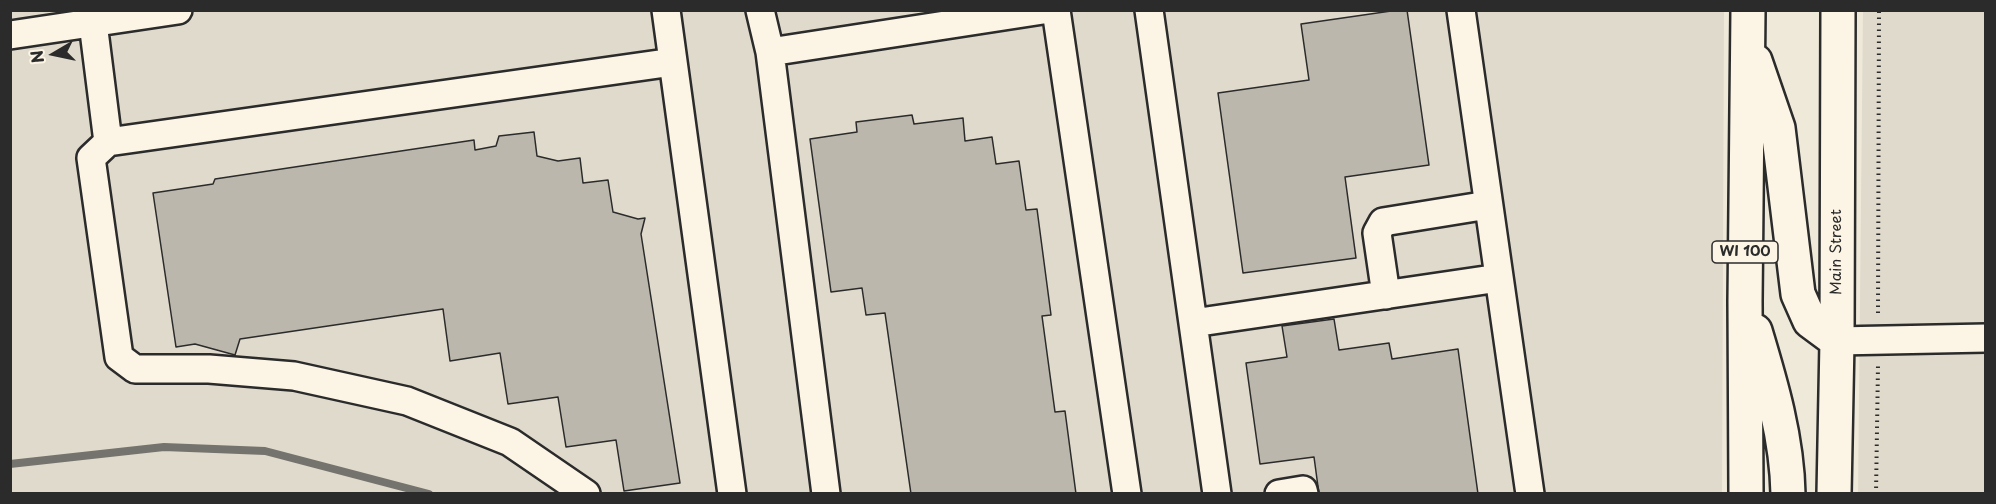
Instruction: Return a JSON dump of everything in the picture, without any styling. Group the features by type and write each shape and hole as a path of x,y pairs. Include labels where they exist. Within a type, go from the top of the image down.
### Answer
{"main road":[{"name":"Main Street","path":"1834,494 1838,10"},
{"path":"1747,25 1778,128 1798,294 1810,321 1837,341"},
{"name":"WI 100","path":"1746,494 1747,25"},
{"path":"1745,301 1775,396 1788,478 1788,494"}],"street":[{"path":"10,35 178,10"},
{"path":"666,10 732,494"},
{"path":"760,10 770,52 826,494"},
{"path":"770,52 1043,10"},
{"path":"1056,10 1126,494"},
{"path":"1149,10 1217,494"},
{"path":"1461,10 1530,494"},
{"path":"93,23 108,142"},
{"path":"586,494 510,442 407,401 294,376 209,369 135,369 119,357 91,158 108,142 673,62"},
{"path":"1386,295 1377,233 1383,222 1488,205"},
{"path":"1193,323 1499,278"},
{"path":"1837,341 1986,338"},
{"path":"1279,494 1303,490 1304,494"}],"path":[{"path":"1876,494 1879,10"}],"shaded area":[{"path":"10,11 1724,11 1722,493 11,493"},
{"path":"1863,11 1985,11 1985,493 1858,493"}],"building":[{"path":"1407,10 1429,165 1345,177 1356,258 1243,273 1218,93 1309,80 1301,24"},
{"path":"912,115 914,124 963,118 965,141 992,137 996,164 1019,161 1026,210 1037,209 1051,315 1042,316 1055,412 1065,411 1076,494 911,494 885,313 866,315 862,288 831,292 810,139 857,132 856,122"},
{"path":"534,132 537,156 558,161 580,158 583,183 608,180 613,212 638,219 645,218 641,234 680,483 624,491 616,440 566,447 558,397 508,404 500,353 450,361 443,309 240,339 235,355 195,344 176,347 153,193 213,184 215,179 474,140 475,150 496,146 499,136"},
{"path":"1334,319 1339,350 1389,343 1392,359 1458,349 1478,494 1319,494 1314,457 1260,464 1246,363 1287,357 1282,326"}],"waterway":[{"path":"10,464 164,447 265,451 429,494"}]}
